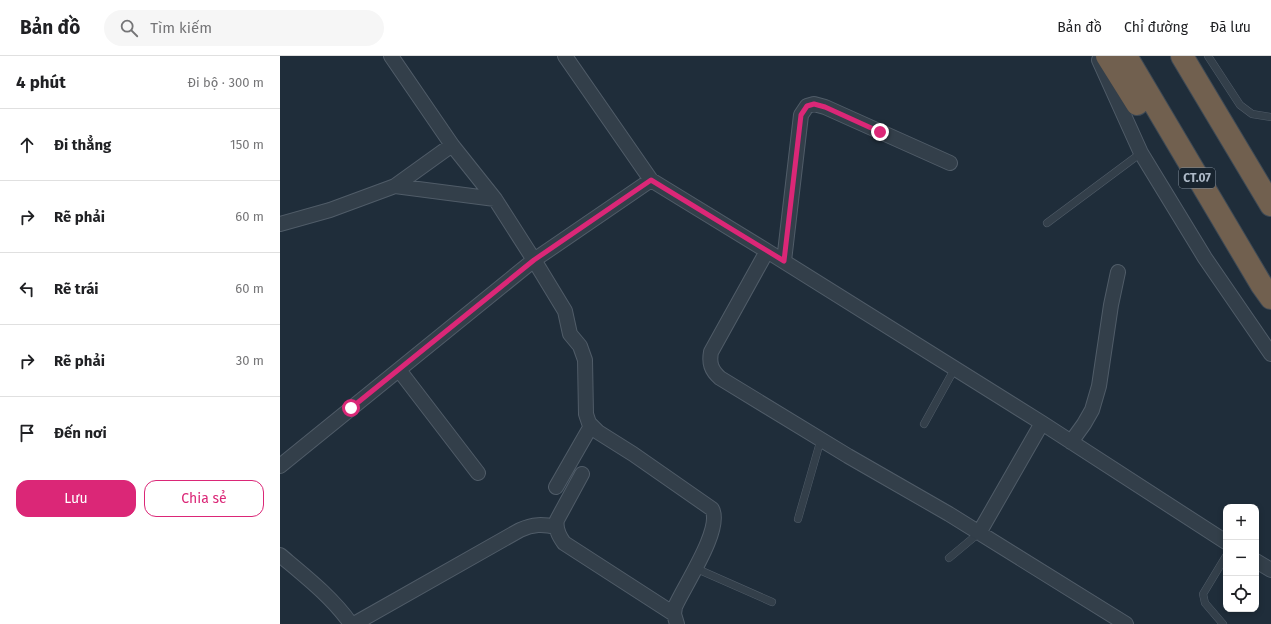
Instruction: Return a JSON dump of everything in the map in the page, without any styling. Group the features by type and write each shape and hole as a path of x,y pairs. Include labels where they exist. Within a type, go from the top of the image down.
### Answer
{"highway":[{"path":"1107,56 1128,91 1266,291"},
{"name":"CT.07","path":"1126,56 1266,291"},
{"path":"1183,57 1271,205"}],"street":[{"path":"391,56 452,145 494,200 534,260 565,311 570,334 580,346 584,354 586,369 586,414 591,426 712,509 715,514 713,529 707,547 675,607 676,619"},
{"path":"565,56 651,180 955,368 1223,540"},
{"path":"1098,56 1141,153 1206,258 1271,354"},
{"path":"784,261 801,115 807,106 814,104 825,107 950,163"},
{"path":"280,224 330,210 395,186 452,145"},
{"path":"280,466 534,260 651,180"},
{"path":"395,186 494,200"},
{"path":"767,251 711,352 710,364 715,373 720,378 949,514 1126,624"},
{"path":"1071,442 1092,410 1099,386 1111,305 1118,272"},
{"path":"399,370 478,473"},
{"path":"979,533 1042,423"},
{"path":"556,487 591,426"},
{"path":"582,474 557,520 556,527 559,536 564,543 676,619"},
{"path":"354,624 520,530 531,525 538,524 556,527"},
{"path":"280,555 326,596 344,614 351,624"},
{"path":"1259,563 1271,570"}],"lane":[{"path":"1208,56 1240,105 1252,114 1271,117"},
{"path":"1047,223 1141,153"},
{"path":"924,424 955,368"},
{"path":"798,520 821,439"},
{"path":"949,558 979,533"},
{"path":"1223,561 1203,594 1205,603 1223,624"},
{"path":"695,568 772,602"}],"route":[{"path":"351,408 534,260 651,180 784,261 801,115 807,106 814,104 825,107 880,132"}]}
